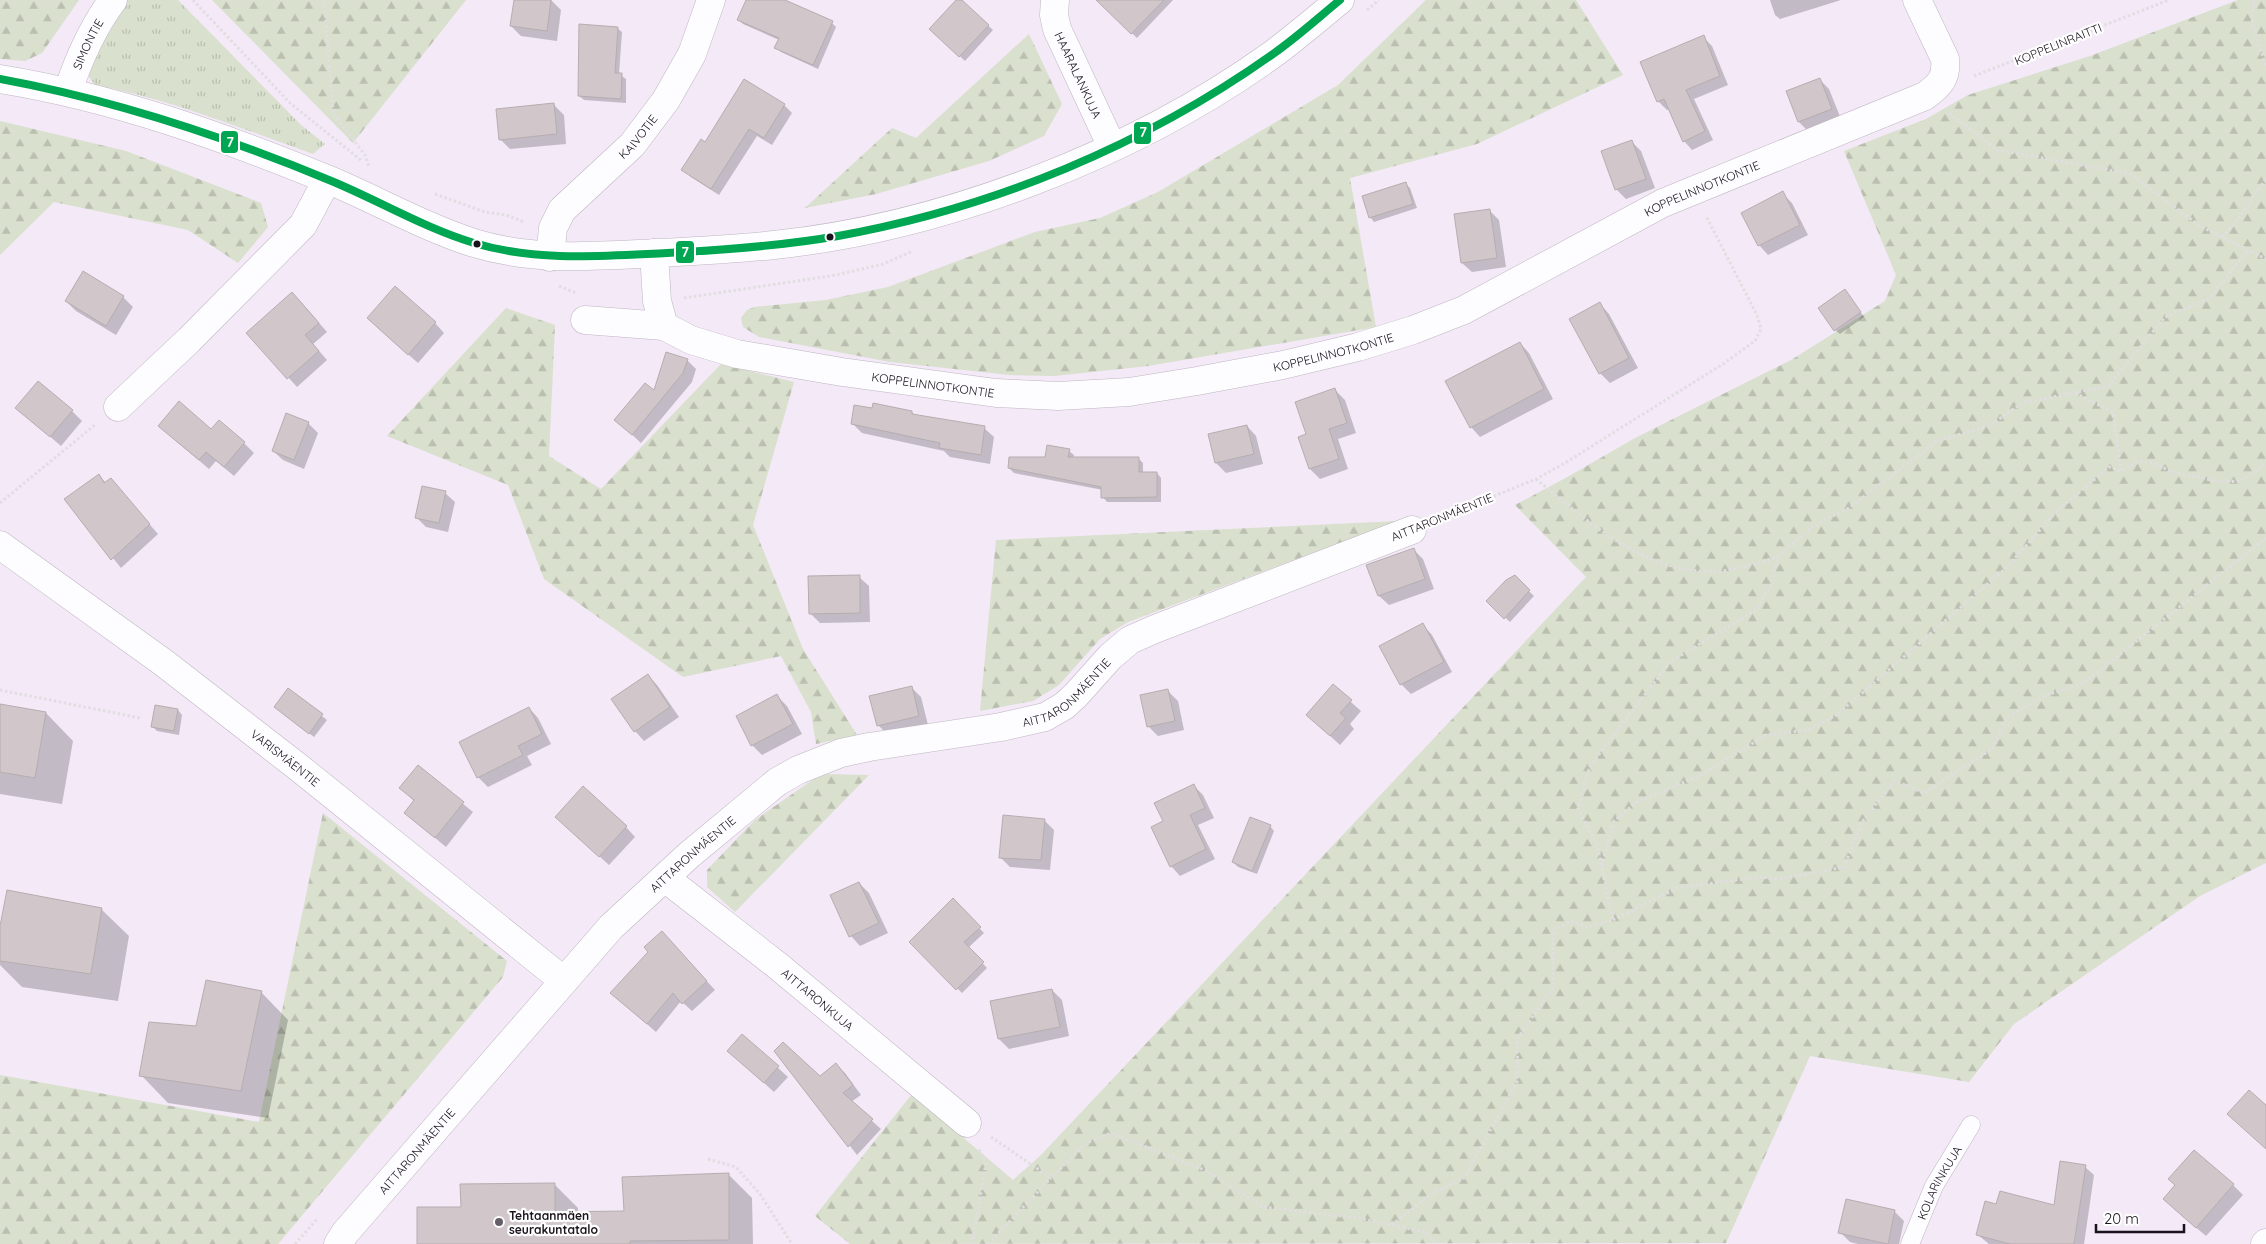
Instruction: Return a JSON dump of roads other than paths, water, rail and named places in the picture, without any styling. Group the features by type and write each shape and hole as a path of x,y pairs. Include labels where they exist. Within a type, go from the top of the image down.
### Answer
{"street":[{"name":"SIMONTIE","path":"68,91 79,57 100,18 113,0"},
{"name":"KAIVOTIE","path":"550,257 553,228 562,210 632,145 666,100 692,54 710,0"},
{"name":"HAARALANKUJA","path":"1055,0 1054,15 1057,29 1112,147"},
{"path":"0,79 68,91 186,127 327,180 472,242 509,252 550,257 607,257 777,245 880,227 936,213 998,193 1063,170 1162,122 1227,84 1272,54 1340,0"},
{"name":"KOPPELINNOTKONTIE","path":"664,326 691,340 737,354 852,373 996,393 1058,396 1129,392 1282,365 1358,347 1413,330 1464,310 1662,204 1934,88 1946,70 1944,59 1917,0"},
{"path":"118,406 189,340 303,225 327,180"},
{"path":"585,320 664,326 657,301 654,253"},
{"name":"AITTARONMÄENTIE","path":"338,1244 345,1233 611,927 754,799 777,782 798,770 841,754 869,747 1001,727 1045,717 1064,706 1110,657 1130,640 1155,628 1412,530"},
{"name":"VARISMÄENTIE","path":"0,546 164,663 298,767 564,981"},
{"name":"AITTARONKUJA","path":"665,878 778,966 967,1123"}],"lane":[{"name":"KOLARINKUJA","path":"1910,1244 1934,1186 1971,1125"}],"place":[{"name":"Tehtaanmäen seurakuntatalo","path":"499,1222"}]}
